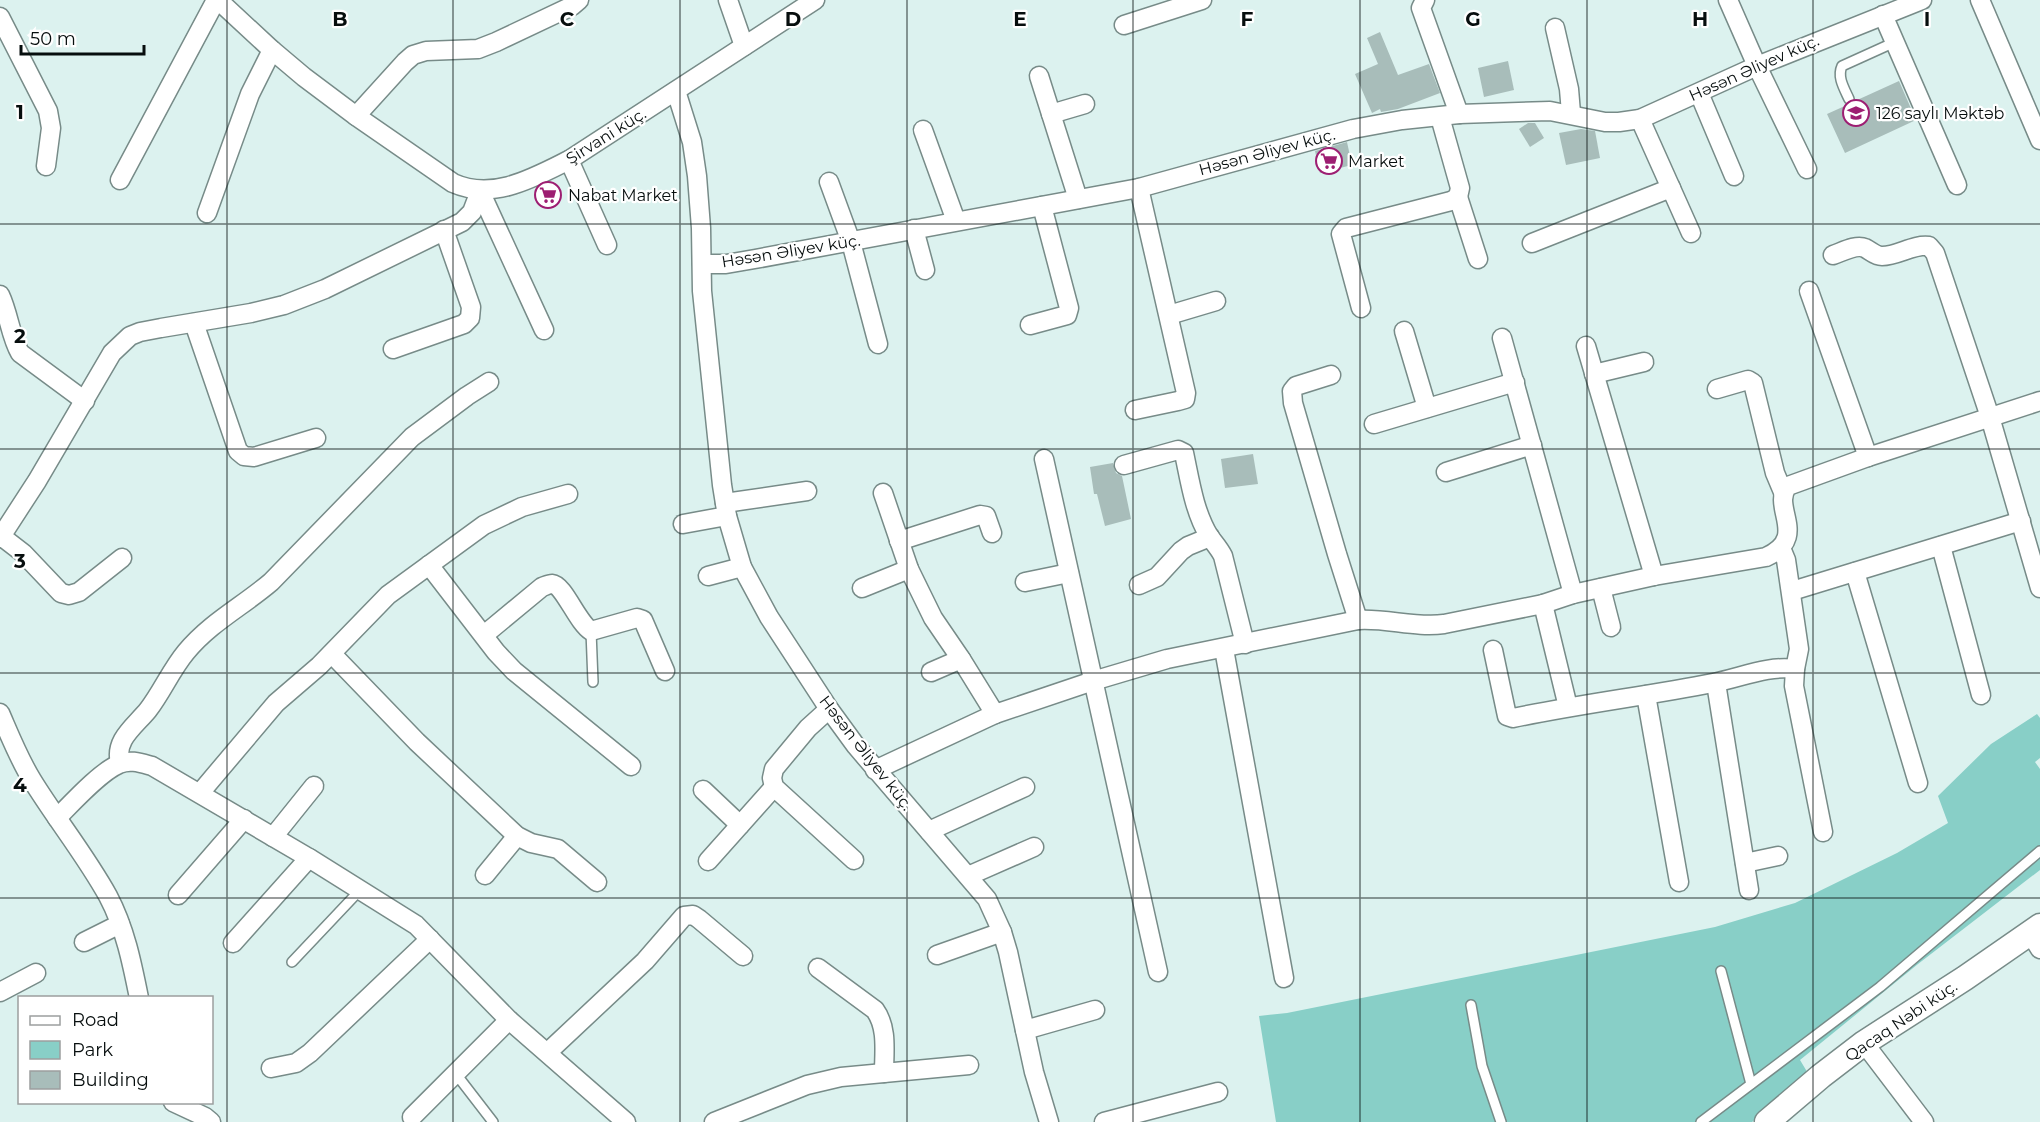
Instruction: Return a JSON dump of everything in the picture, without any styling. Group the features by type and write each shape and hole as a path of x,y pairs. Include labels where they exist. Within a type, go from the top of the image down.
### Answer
{"street":[{"name":"Şirvani küç.","path":"217,0 272,51 356,116 453,183 465,189 480,190 504,187 534,178 569,160 815,0"},
{"path":"120,180 217,0"},
{"path":"356,116 414,55 426,51 478,49 572,6 579,0"},
{"path":"728,0 744,46"},
{"path":"1124,25 1202,0"},
{"path":"1425,0 1421,8 1459,114"},
{"path":"1728,0 1756,66 1807,169"},
{"name":"Həsən Əliyev küç.","path":"702,264 726,264 1139,188 1353,129 1402,120 1459,114 1550,111 1571,113 1605,122 1640,119 1756,66 1922,0"},
{"path":"1980,0 2040,140"},
{"path":"1883,15 1957,185"},
{"path":"0,17 48,111 51,128 46,166"},
{"path":"1555,28 1569,90 1571,113"},
{"path":"207,213 250,94 272,51"},
{"path":"1039,76 1078,199"},
{"name":"Həsən Əliyev küç.","path":"676,91 692,142 697,176 702,291 726,510 742,567 769,617 829,709 875,770 987,898 1002,932 1034,1072 1049,1122"},
{"path":"1699,93 1734,176"},
{"path":"1051,114 1085,104"},
{"path":"1440,117 1460,188 1458,197 1478,259"},
{"path":"1640,119 1691,233"},
{"path":"923,130 956,220"},
{"path":"569,160 607,245"},
{"path":"829,182 851,242 878,344"},
{"path":"1135,410 1185,399 1186,393 1170,315 1139,188"},
{"path":"1532,243 1671,188"},
{"path":"122,558 79,592 69,596 61,593 23,553 0,537 86,401 112,353 130,336 161,327 251,313 284,305 325,288 469,217 480,190"},
{"path":"480,190 544,330"},
{"path":"1361,308 1341,241 1341,234 1346,228 1451,201 1458,197"},
{"path":"1030,325 1067,315 1069,308 1042,206"},
{"path":"914,229 925,270"},
{"path":"393,349 464,324 470,318 471,307 444,230"},
{"path":"1833,255 1859,247 1883,256 1921,245 1929,246 1935,253 1990,417 2040,588"},
{"path":"1809,291 1868,457"},
{"path":"0,295 20,353 86,401"},
{"path":"1170,315 1216,302"},
{"path":"194,323 238,452 244,456 254,457 316,438"},
{"path":"1404,332 1427,408"},
{"path":"1502,338 1573,594"},
{"path":"1586,346 1654,576"},
{"path":"1594,374 1644,363"},
{"path":"1331,375 1296,386 1292,391 1293,403 1336,554 1358,620"},
{"path":"875,770 995,714 1167,659 1358,620 1373,619 1430,626 1543,604 1573,594 1654,576 1766,557 1781,548 1788,527 1783,492 1775,473 1753,383 1748,380 1717,388"},
{"path":"120,763 117,753 121,741 152,704 177,665 199,639 224,616 253,598 271,582 412,437 489,382"},
{"path":"1374,424 1515,382"},
{"path":"1783,492 1799,480 2040,401"},
{"path":"1446,472 1532,445"},
{"path":"1124,465 1178,450 1184,453 1195,502 1210,537 1223,555 1245,644"},
{"path":"1044,459 1158,972"},
{"path":"683,524 726,510 807,491"},
{"path":"883,493 909,570 933,618 995,714"},
{"path":"200,793 276,703 332,654 388,595 484,525 522,507 568,494"},
{"path":"899,541 980,515 986,516 992,532"},
{"path":"1792,591 2021,521"},
{"path":"1139,585 1157,577 1188,546 1210,537"},
{"path":"1941,546 1981,695"},
{"path":"1781,548 1786,560 1792,591 1799,649 1794,686 1823,832"},
{"path":"429,565 496,652 514,671 632,766"},
{"path":"708,576 742,567"},
{"path":"862,588 909,570"},
{"path":"1855,572 1918,783"},
{"path":"1025,582 1069,573"},
{"path":"484,635 542,586 552,584 560,588 584,626 591,631 637,618 643,620 665,671"},
{"path":"1601,588 1611,627"},
{"path":"1543,604 1568,707"},
{"path":"1224,649 1284,978"},
{"path":"1493,650 1507,716 1513,718 1716,683 1776,668 1795,669"},
{"path":"332,654 417,742 517,836 531,843 558,849 597,882"},
{"path":"932,672 961,659"},
{"path":"1716,683 1749,890"},
{"path":"1646,695 1679,882"},
{"path":"829,709 808,728 774,769 772,778 774,787 854,860"},
{"path":"0,713 19,758 108,896 131,958 139,996"},
{"path":"57,818 77,797 120,763 136,761 152,766 361,889 416,925 509,1020 626,1122"},
{"path":"273,837 314,786"},
{"path":"708,861 774,787"},
{"path":"929,831 1025,787"},
{"path":"703,790 740,825"},
{"path":"178,895 244,819"},
{"path":"485,875 517,836"},
{"path":"968,876 1034,847"},
{"path":"1745,863 1778,856"},
{"path":"233,943 309,858"},
{"path":"548,1052 645,960 684,916 693,915 699,919 743,956"},
{"path":"84,942 120,924"},
{"path":"937,956 1002,932"},
{"name":"Qacaq Nəbi küç.","path":"1767,1122 1864,1043 1965,978 2037,936"},
{"path":"271,1068 296,1063 310,1053 430,939"},
{"path":"818,968 875,1010 881,1019 884,1029 884,1073"},
{"path":"0,992 36,973"},
{"path":"1025,1030 1095,1010"},
{"path":"412,1117 509,1020"},
{"path":"1864,1043 1923,1122"},
{"path":"714,1122 807,1084 841,1077 969,1065"},
{"path":"1104,1122 1218,1092"},
{"path":"177,1104 211,1122"}],"lane":[{"path":"1849,99 1840,79 1839,72 1842,66 1895,42"},
{"path":"591,631 593,682"},
{"path":"1701,1122 1880,987 2040,851"},
{"path":"292,962 361,889"},
{"path":"1721,971 1752,1084"},
{"path":"1471,1005 1482,1066 1502,1122"},
{"path":"456,1074 493,1122"}],"green space":[{"path":"2037,714 2040,718 2040,758 2035,762 2040,769 2040,870 1918,964 1800,1060 1809,1075 1752,1122 1276,1122 1259,1016 1287,1013 1715,927 1795,903 1897,853 1948,823 1938,796 1991,744"}],"building":[{"path":"1380,32 1398,75 1429,64 1440,93 1398,109 1381,112 1380,109 1372,113 1355,74 1378,64 1367,38"},
{"path":"1508,61 1514,90 1484,97 1478,68"},
{"path":"1899,81 1916,120 1845,153 1827,114 1851,105"},
{"path":"1528,123 1535,123 1544,138 1530,147 1519,129"},
{"path":"1581,129 1595,131 1600,158 1566,165 1559,133"},
{"path":"1347,142 1352,165 1320,173 1315,151"},
{"path":"1253,454 1258,484 1225,488 1221,459"},
{"path":"1113,463 1116,473 1122,476 1131,519 1105,526 1097,494 1094,494 1090,467"}],"place":[{"name":"126 saylı Məktəb","path":"1856,113"},
{"name":"Market","path":"1329,161"},
{"name":"Nabat Market","path":"548,195"}]}
